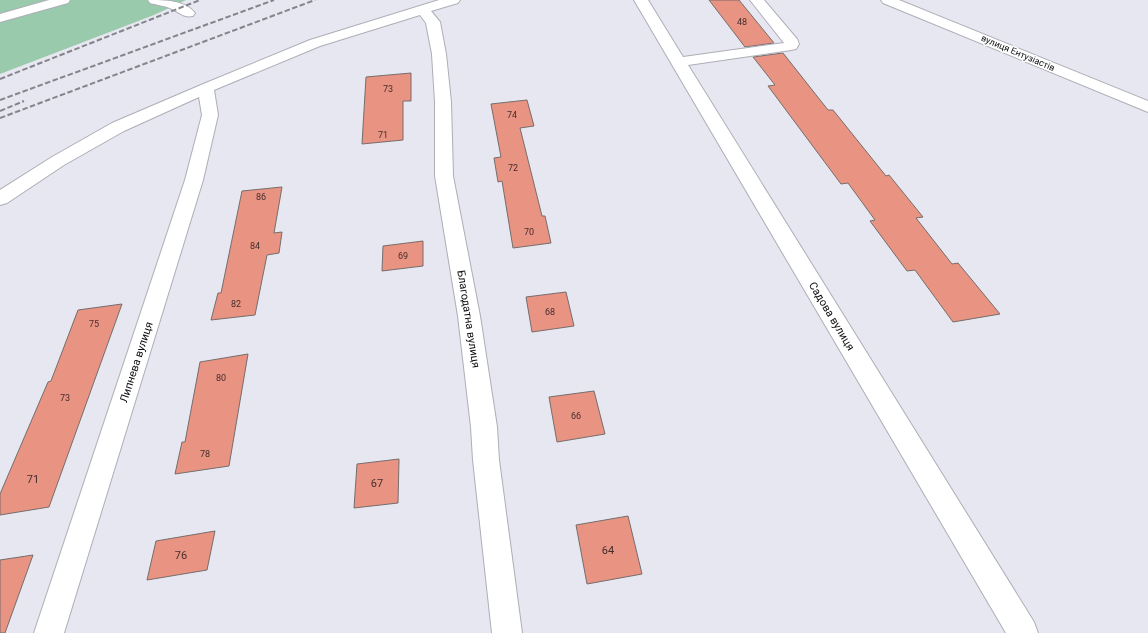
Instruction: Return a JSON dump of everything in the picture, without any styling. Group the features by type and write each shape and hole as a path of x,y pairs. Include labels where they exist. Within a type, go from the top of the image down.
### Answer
{"street":[{"path":"0,18 63,0"},
{"path":"155,0 176,6 188,12"},
{"path":"0,199 58,161 118,127 206,88 315,43 453,0"},
{"name":"Садова вулиця","path":"641,0 1023,633"},
{"path":"679,62 791,46 792,44 790,39 757,0"},
{"name":"вулиця Ентузіастів","path":"888,0 1148,107"},
{"name":"Благодатна вулиця","path":"422,9 433,22 439,54 443,102 444,176 469,316 484,427 486,460 507,633"},
{"name":"Липнева вулиця","path":"50,633 194,180 210,115 206,88"}],"green space":[{"path":"0,0 186,0 154,15 0,74"}],"building":[{"path":"709,0 739,0 774,43 745,47"},
{"path":"783,53 828,110 833,110 886,176 889,175 923,217 916,218 952,264 958,263 1000,314 953,322 915,270 907,271 870,221 875,220 848,183 841,184 768,86 775,85 753,57"},
{"path":"411,73 411,101 403,101 403,140 362,144 366,77"},
{"path":"527,100 534,126 520,128 542,216 545,216 551,243 513,248 502,181 498,182 494,158 501,157 491,104"},
{"path":"282,187 274,233 282,232 279,253 267,255 255,315 211,320 218,293 221,293 242,191"},
{"path":"423,241 423,266 382,271 383,246"},
{"path":"566,292 574,326 532,332 526,297"},
{"path":"122,304 49,507 0,515 0,494 48,382 51,381 78,310"},
{"path":"248,354 229,466 175,474 182,442 185,442 200,362"},
{"path":"594,391 605,434 557,442 549,397"},
{"path":"399,459 398,503 354,508 357,464"},
{"path":"628,516 642,574 587,584 576,525"},
{"path":"215,531 207,570 147,580 156,541"},
{"path":"33,555 5,633 0,633 0,560"}],"railway":[{"path":"0,79 200,0"},
{"path":"0,100 274,0"},
{"path":"0,118 315,0"},
{"path":"0,111 24,101"}]}
